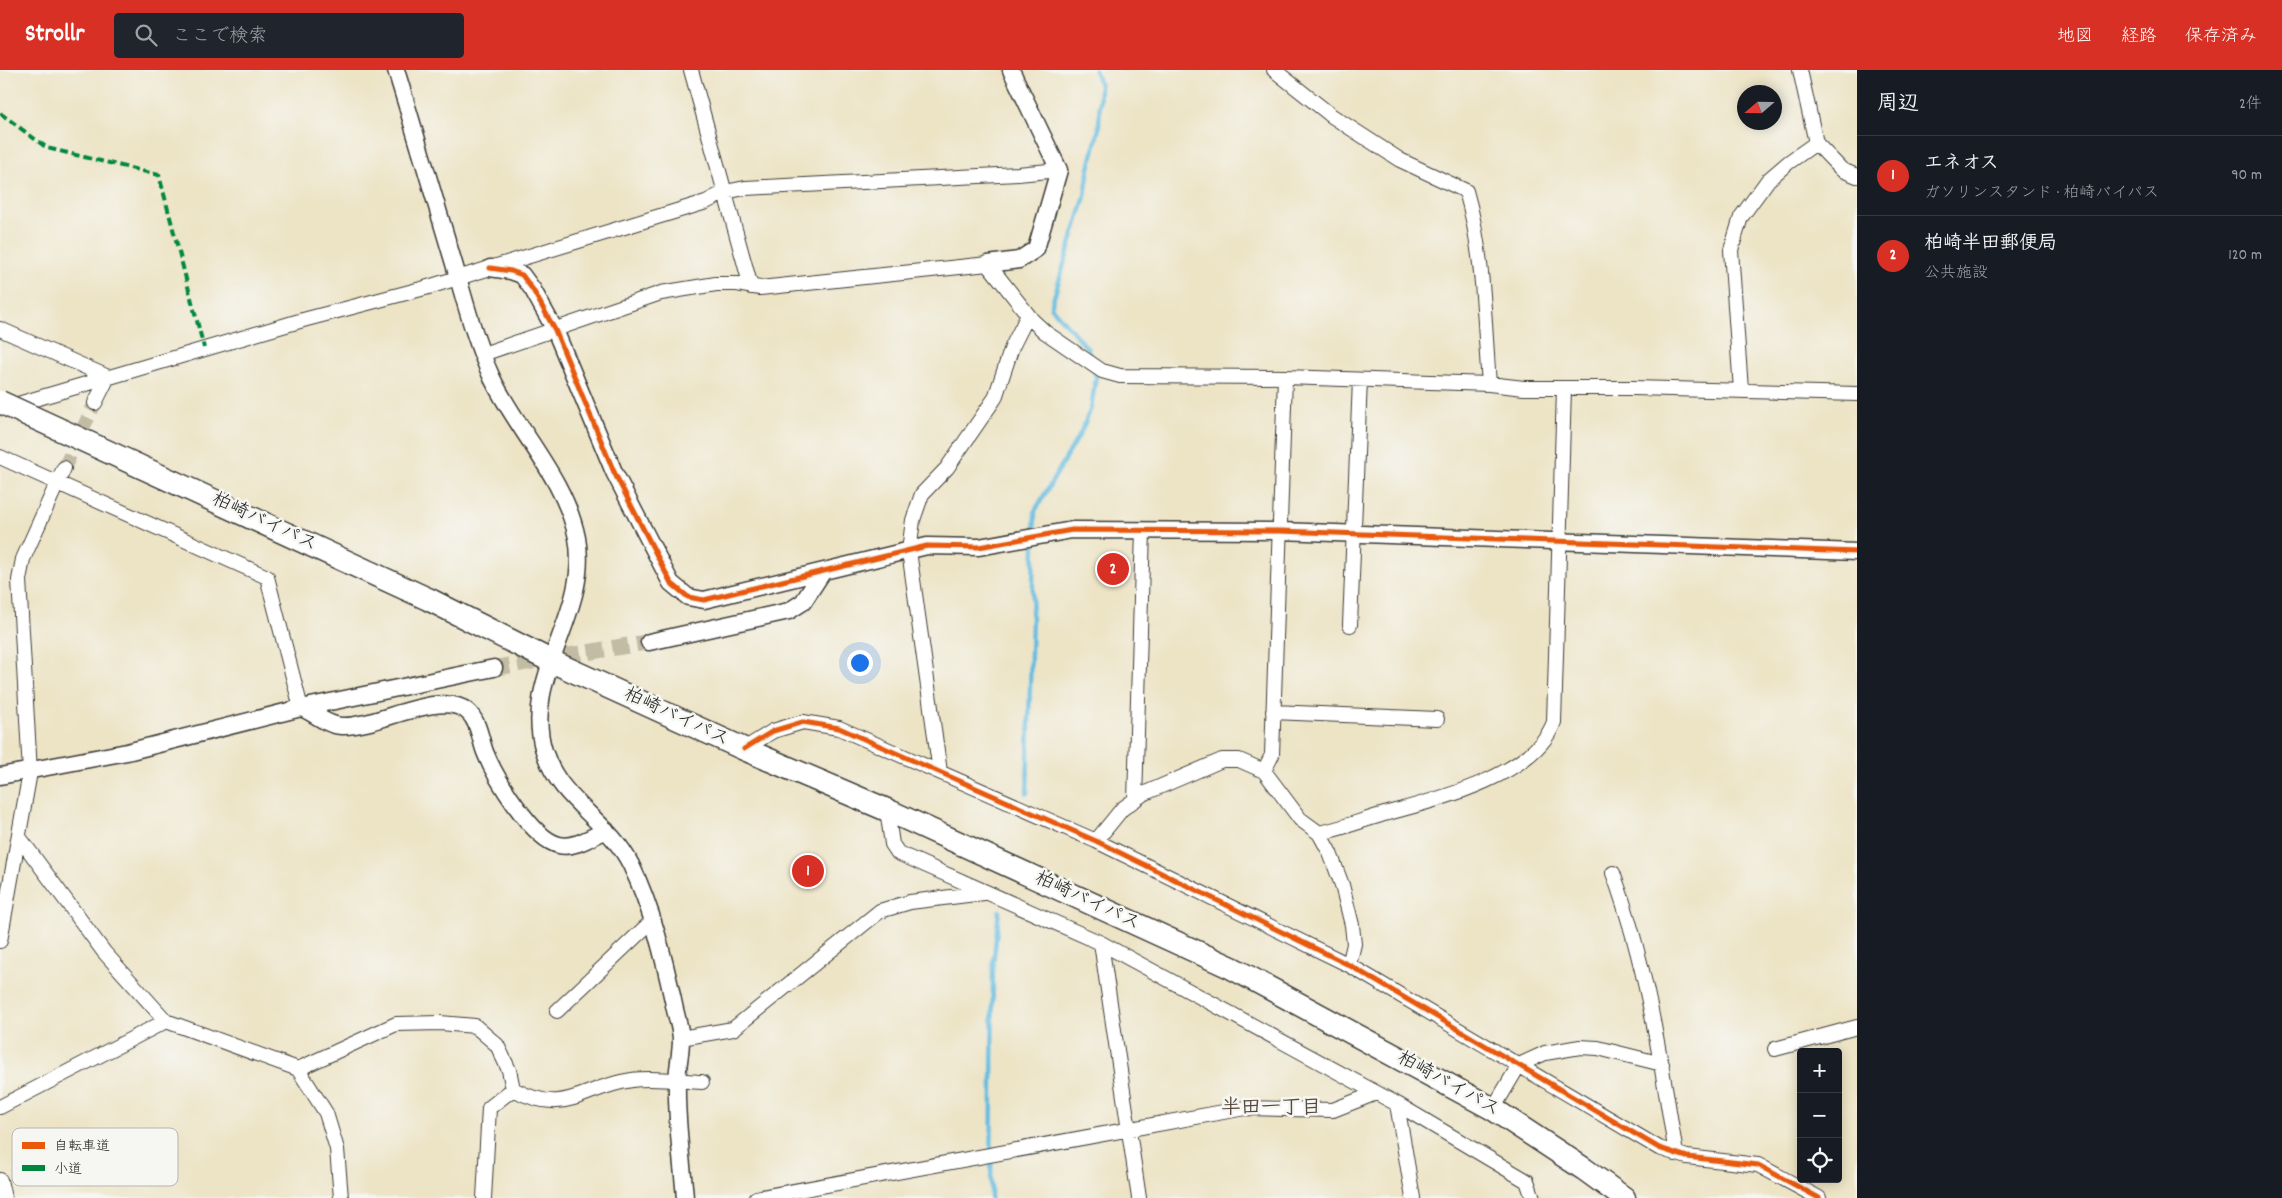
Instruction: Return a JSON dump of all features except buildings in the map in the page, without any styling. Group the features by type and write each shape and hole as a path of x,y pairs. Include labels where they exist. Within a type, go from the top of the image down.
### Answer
{"highway":[{"name":"柏崎バイパス","path":"0,402 429,604"},
{"name":"柏崎バイパス","path":"0,416 429,604 744,749 887,810 1232,968 1493,1109 1584,1169 1624,1198"}],"street":[{"path":"396,70 472,324 483,354 492,377 520,427 559,488 572,521 577,542 578,564 576,584 539,704 539,728 551,769 562,787 621,846 632,867 652,921 669,982 681,1038 677,1081 684,1198"},
{"path":"691,70 751,287"},
{"path":"483,354 662,293 716,284 770,287 1019,260 1036,249 1059,170 1011,70"},
{"path":"1274,70 1332,116 1400,160 1466,191 1473,213 1480,270 1489,384"},
{"path":"1800,70 1810,107 1816,143 1842,170 1857,176"},
{"path":"1741,390 1731,250 1741,217 1768,180 1816,143"},
{"path":"0,409 458,278 706,202 726,192 745,188 1018,174 1059,170"},
{"path":"988,264 1028,315 1045,332 1102,371 1120,376 1284,377 1489,384 1564,389 1741,390 1857,394"},
{"path":"490,268 511,270 522,275 534,290 555,330 614,472 671,583 688,597 704,600 822,573 927,546 979,547 1072,530 1280,531 1857,552"},
{"path":"940,772 909,551 913,520 922,494 947,468 995,398 1012,347 1028,315"},
{"path":"0,329 108,377"},
{"path":"95,403 108,377"},
{"path":"1264,771 1272,755 1284,377"},
{"path":"1350,624 1360,380"},
{"path":"1319,833 1473,788 1513,766 1540,744 1551,730 1554,722 1564,389"},
{"path":"0,457 266,576 301,708"},
{"path":"0,941 6,871 19,836 30,772 19,580 23,559 64,468"},
{"path":"1135,800 1143,530"},
{"path":"649,642 789,610 803,602 822,573"},
{"path":"0,776 30,772 136,750 301,708 494,668"},
{"path":"301,708 313,712 328,723 342,726 368,722 425,706 448,705 467,711 479,729 485,752 502,788 522,814 543,835 559,845 576,844 606,830"},
{"path":"1273,712 1436,719"},
{"path":"744,749 773,731 803,722 839,728 1096,841 1349,965 1659,1148 1687,1157 1758,1166 1819,1198"},
{"path":"1096,841 1122,810 1143,794 1222,760 1239,760 1264,771 1300,819 1319,833 1330,852 1342,885 1352,925 1354,944 1349,965"},
{"path":"887,810 892,844 898,853 1101,943 1397,1104 1527,1181 1533,1198"},
{"path":"19,836 104,952 166,1021 298,1069 326,1113 337,1149 341,1198"},
{"path":"1613,873 1638,957 1662,1064 1676,1154"},
{"path":"681,1038 733,1028 880,911 910,902 985,893"},
{"path":"557,1012 652,921"},
{"path":"1101,943 1139,1198"},
{"path":"0,1107 166,1021"},
{"path":"298,1069 396,1024 458,1024 475,1026 497,1045 510,1070 514,1089"},
{"path":"1775,1049 1857,1027"},
{"path":"1493,1109 1519,1065 1545,1053 1580,1047 1598,1048 1662,1064"},
{"path":"514,1089 531,1098 553,1102 575,1098 614,1083 634,1080 702,1082"},
{"path":"484,1198 489,1108 514,1089"},
{"path":"756,1198 1245,1108 1333,1110 1376,1093"},
{"path":"1397,1104 1413,1198"},
{"path":"0,1180 4,1198"}],"waterway":[{"path":"1091,360 1088,349 1051,307 1085,196 1089,168 1099,128 1100,85 1095,70"},
{"path":"1027,793 1035,511 1081,432 1091,408 1096,377 1094,369"},
{"path":"991,1198 993,966 999,911"}],"tunnel":[{"path":"64,468 95,403"},
{"path":"494,668 649,642"}],"marked path":[{"path":"0,113 47,148 159,175 204,348"}],"cycle path":[{"path":"490,268 511,271 522,275 533,290 555,330 614,472 671,583 688,597 704,600 927,546 979,547 1072,530 1280,531 1857,552"},
{"path":"744,749 773,731 803,722 839,728 1096,841 1349,965 1659,1148 1687,1157 1758,1165 1819,1198"}],"place":[{"name":"柏崎半田郵便局","path":"1113,569"},
{"name":"エネオス","path":"808,871"}],"district":[{"name":"半田一丁目","path":"1271,1109"}]}
